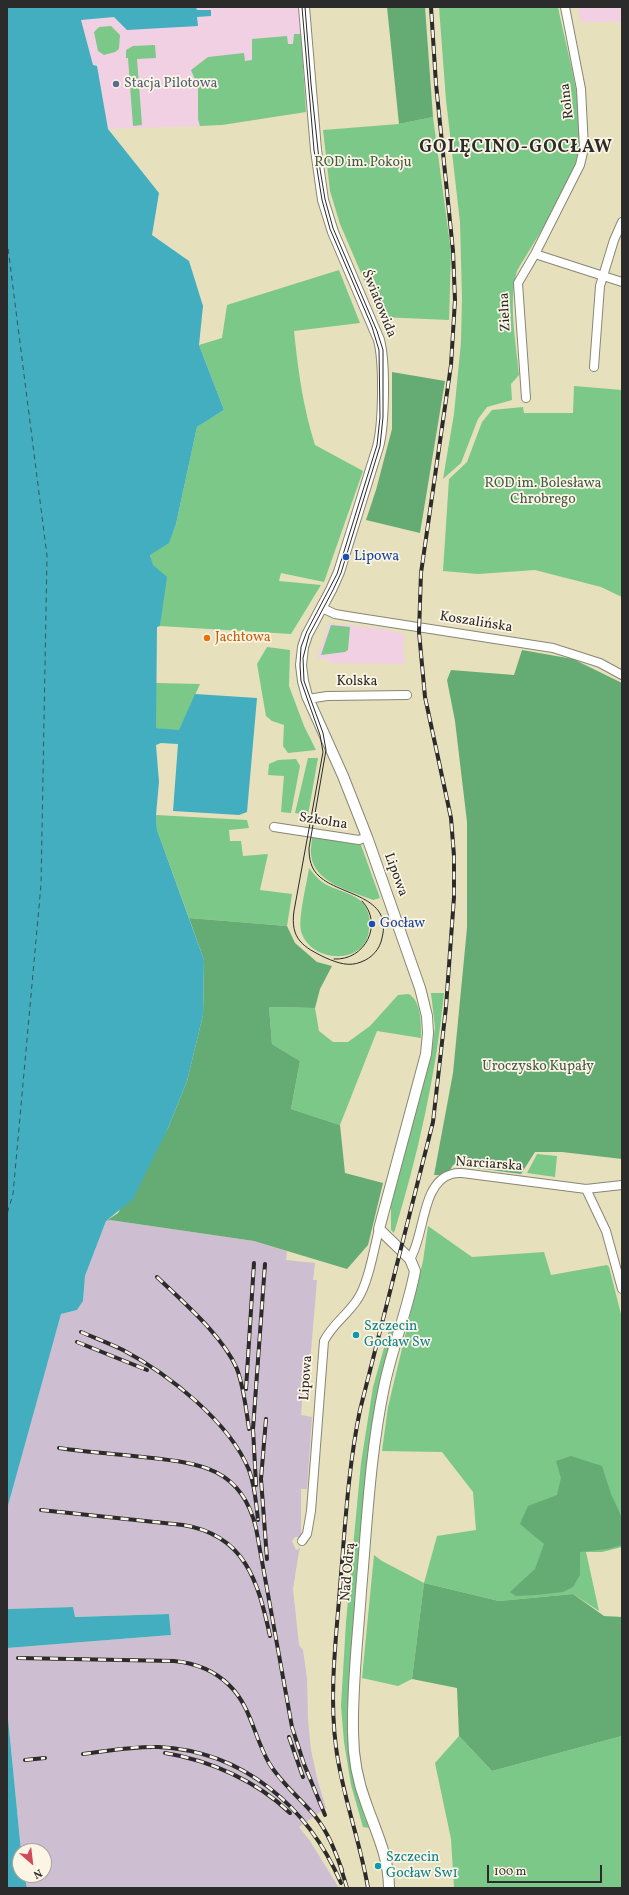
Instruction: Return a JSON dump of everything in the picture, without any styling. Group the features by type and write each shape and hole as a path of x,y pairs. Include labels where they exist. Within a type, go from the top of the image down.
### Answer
{"street":[{"name":"Światowida","path":"304,7 316,150 323,200 334,235 379,340 382,357 381,423 379,444 340,569 322,608"},
{"name":"Rolna","path":"535,254 580,165 584,148 581,89 564,7"},
{"path":"594,366 600,286 614,240 622,222"},
{"path":"535,254 622,282"},
{"name":"Zielna","path":"526,398 518,283 535,254"},
{"name":"Koszalińska","path":"322,608 328,612 341,615 553,648 600,663 622,675"},
{"name":"Lipowa","path":"302,1541 307,1534 311,1511 324,1341 331,1329 358,1300 364,1284 425,1058 428,1028 426,1008 420,988 367,837 343,776 308,699 302,675 303,650 307,635 322,608"},
{"name":"Kolska","path":"308,699 327,696 407,695"},
{"name":"Szkolna","path":"274,827 359,840 367,837"},
{"name":"Narciarska","path":"410,1259 417,1245 430,1193 447,1175 453,1173 470,1174 586,1188 622,1185"},
{"path":"586,1188 608,1236 622,1289"},
{"path":"379,1229 410,1259"},
{"name":"Nad Odrą","path":"389,1888 384,1854 366,1803 357,1770 353,1743 353,1714 374,1452 384,1387 414,1274 414,1265 410,1259"}],"shaded area":[{"path":"78,7 299,7 306,112 222,125 108,129 97,66 93,66"},
{"path":"578,7 622,7 622,22 581,22"},
{"path":"329,623 383,629 404,634 403,651 405,664 329,663 329,659 317,658"},
{"path":"110,1220 254,1241 287,1251 286,1260 315,1263 313,1280 317,1280 310,1363 305,1363 301,1415 312,1417 307,1489 301,1489 301,1537 295,1537 292,1541 296,1550 301,1548 299,1551 293,1589 299,1645 303,1650 307,1678 308,1719 311,1750 318,1782 326,1808 299,1827 310,1841 339,1888 27,1888 26,1883 52,1883 52,1843 20,1843 7,1708 7,1648 171,1635 169,1614 74,1617 73,1607 7,1609 7,1509 61,1314 77,1310 83,1301 85,1276 106,1221"}],"green space":[{"path":"387,7 425,7 433,117 399,124"},
{"path":"439,7 558,7 574,77 581,131 577,160 571,176 554,210 517,271 514,283 513,309 519,375 511,384 512,400 487,407 478,419 461,463 443,479 454,414 461,342 462,298 460,222 446,100"},
{"path":"111,26 120,35 119,49 115,52 104,55 98,51 94,32 99,27"},
{"path":"294,34 301,34 306,112 222,125 200,126 198,119 198,87 191,70 208,57 244,53 245,61 252,60 252,39 287,36 288,44 293,44"},
{"path":"155,45 156,58 137,59 142,125 133,126 128,58 126,58 126,50 133,46"},
{"name":"ROD im. Pokoju","path":"433,117 451,252 449,320 380,317 340,224 330,191 323,130 399,124"},
{"path":"339,270 360,323 294,331 297,360 307,417 315,445 363,471 324,582 281,573 279,581 321,585 291,634 160,626 161,612 150,554 169,542 176,524 197,427 224,410 199,345 222,338 227,305"},
{"path":"392,372 445,381 420,533 366,520 376,490 392,429"},
{"name":"ROD im. Bolesława Chrobrego","path":"574,386 622,390 622,597 601,587 535,570 478,574 443,571 449,479 467,462 482,422 492,410 523,407 524,413 573,413"},
{"path":"331,625 350,627 348,650 345,652 321,655"},
{"path":"267,647 290,650 289,686 304,726 316,750 288,753 283,746 284,725 272,721 266,716 257,664"},
{"name":"Uroczysko Kupały","path":"522,650 573,659 622,683 622,1159 562,1152 535,1152 521,1174 453,1165 447,1175 434,1175 453,1073 467,928 467,822 455,721 447,680 451,670 514,675"},
{"path":"156,683 200,684 179,731 156,728"},
{"path":"308,758 318,758 308,815 295,813"},
{"path":"296,759 300,766 291,813 281,812 284,776 268,775 269,764 278,760"},
{"path":"156,815 247,820 249,828 229,830 230,841 241,841 243,856 268,854 260,890 292,894 287,926 189,918 157,830"},
{"path":"312,837 361,845 380,898 373,900 335,885 319,873 314,865 311,853"},
{"path":"309,868 324,883 350,894 360,900 364,905 370,919 366,940 359,949 349,954 338,956 326,955 315,950 306,942 300,925"},
{"path":"189,918 287,926 295,943 317,962 332,966 320,989 315,1008 269,1007 272,1044 300,1061 291,1109 340,1125 345,1173 383,1183 368,1245 347,1269 254,1241 110,1220 106,1221 118,1213 168,1128 187,1081 203,1015 204,960"},
{"path":"431,993 444,993 441,1024 425,1114 411,1174 394,1233 391,1230 391,1206 433,1043 435,1027"},
{"path":"409,994 419,1008 421,1038 377,1031 340,1125 291,1109 300,1061 272,1044 269,1007 315,1008 319,1031 333,1042 348,1042 370,1026 398,995"},
{"path":"537,1154 557,1156 555,1177 527,1173"},
{"path":"428,1226 472,1257 544,1252 551,1275 607,1265 609,1267 622,1318 622,1547 602,1552 586,1552 599,1611 573,1594 499,1601 424,1583 437,1536 476,1530 473,1492 442,1452 382,1451 388,1407 423,1261"},
{"path":"391,1323 394,1326 373,1419 363,1504 347,1714 350,1757 359,1800 369,1828 363,1827 351,1785 344,1742 341,1706 346,1622 361,1463 373,1387"},
{"path":"571,1456 602,1466 611,1494 622,1518 622,1545 608,1549 580,1552 580,1575 573,1587 563,1592 516,1596 510,1592 535,1569 544,1544 520,1524 528,1506 557,1495 561,1478 556,1461"},
{"path":"374,1555 382,1561 424,1583 412,1679 398,1686 362,1678"},
{"path":"424,1583 499,1601 573,1594 604,1616 622,1617 622,1736 492,1771 459,1736 457,1688 412,1679"},
{"path":"459,1736 492,1771 622,1736 622,1888 454,1888 451,1839 435,1763"}],"water":[{"path":"7,7 196,7 197,10 211,10 211,16 197,17 198,26 127,30 114,17 81,20 93,65 97,66 108,129 159,193 152,235 189,261 203,306 199,345 224,410 197,427 176,524 169,543 150,555 153,565 167,577 160,626 157,627 156,728 179,730 195,694 257,698 247,812 239,815 173,811 178,744 161,743 156,745 159,782 156,815 157,830 204,960 203,1015 187,1081 168,1128 133,1199 106,1221 85,1276 83,1301 77,1310 61,1314 7,1509"},
{"path":"73,1607 75,1617 169,1614 171,1635 7,1648 7,1609"},
{"path":"7,1708 20,1843 12,1843 12,1883 26,1883 27,1888 7,1888"}],"ferry route":[{"path":"7,240 47,556 41,885 13,1194 7,1214"}],"tram line":[{"path":"302,7 314,150 322,200 330,229 372,327 379,350 380,417 377,445 337,574 307,631 301,647 300,665 301,681 320,735 323,752 294,911 294,929 300,941 311,950 326,958 344,964 352,964 365,960 375,953 381,942 383,924 380,913 372,905 362,898 328,883 316,873 311,864 309,848 326,750 323,733 304,681 303,658 309,635 341,573 380,446 383,417 383,350 377,331 333,228 325,199 320,169 311,84 305,7"},
{"path":"334,959 345,958 355,954 362,948 368,939 371,930 371,920 368,910 362,901"}],"railway":[{"path":"368,1888 365,1870 342,1783 334,1727 333,1687 335,1647 345,1520 360,1410 433,1122 446,1007 454,897 454,856 451,818 425,697 419,632 421,573 451,365 455,300 453,251 436,84 431,7"},
{"path":"246,1389 254,1263"},
{"path":"256,1485 253,1429 265,1264"},
{"path":"157,1277 202,1320 231,1357 237,1369 241,1384 249,1429"},
{"path":"81,1332 118,1347 141,1360 177,1386 212,1417 240,1452 249,1470 254,1488 258,1520"},
{"path":"77,1342 147,1370"},
{"path":"266,1419 261,1479 267,1559"},
{"path":"59,1448 163,1459 199,1466 228,1480 240,1492 249,1507 256,1528 292,1727 304,1764 325,1815"},
{"path":"41,1510 183,1525 204,1530 221,1539 235,1550 254,1579 270,1636"},
{"path":"18,1658 174,1661 189,1663 217,1675 229,1685 242,1702 269,1763 285,1784 315,1816 324,1829 342,1870"},
{"path":"289,1737 303,1777"},
{"path":"83,1754 130,1748 158,1747 189,1751 218,1759 245,1772 269,1788 291,1808 311,1830 341,1883"},
{"path":"165,1753 198,1761 232,1774 263,1791 290,1813"},
{"path":"25,1760 45,1758"},
{"path":"340,1865 347,1888"}],"place":[{"name":"Stacja Pilotowa","path":"116,84"},
{"name":"Lipowa","path":"346,557"},
{"name":"Jachtowa","path":"207,638"},
{"name":"Gocław","path":"372,924"},
{"name":"Szczecin Gocław Sw","path":"356,1335"},
{"name":"Szczecin Gocław Sw1","path":"378,1866"}],"district":[{"name":"GOLĘCINO-GOCŁAW","path":"516,149"}]}
